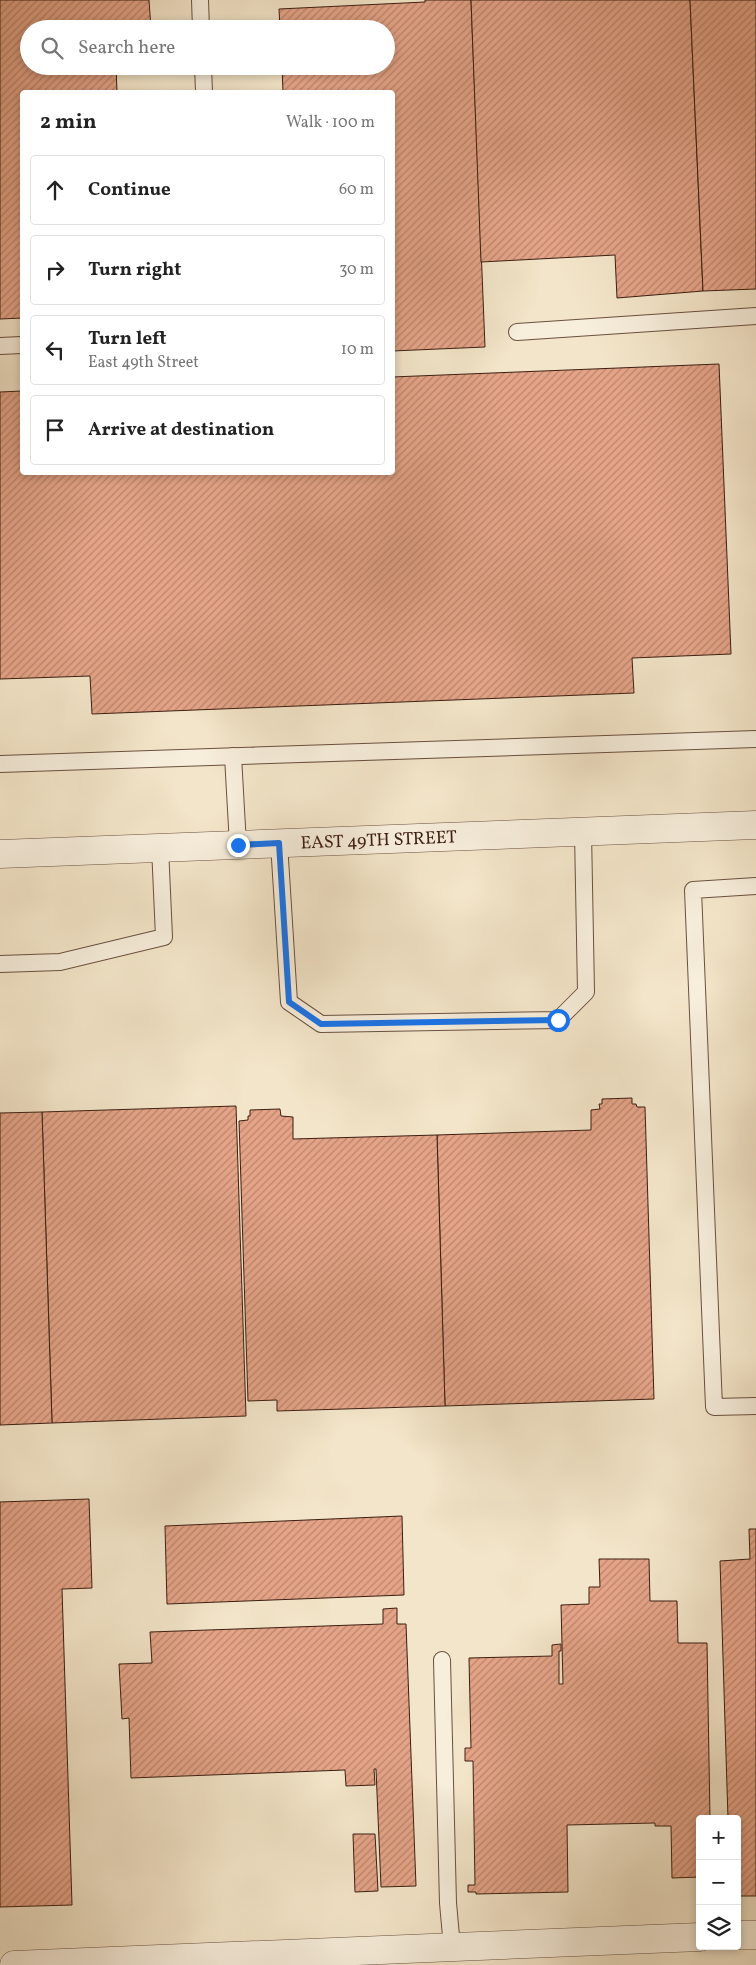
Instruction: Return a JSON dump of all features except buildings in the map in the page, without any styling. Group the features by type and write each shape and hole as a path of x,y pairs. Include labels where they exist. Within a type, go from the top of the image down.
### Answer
{"street":[{"name":"EAST 49TH STREET","path":"0,854 756,825"},
{"path":"741,1935 756,1935"},
{"path":"14,1965 373,1958 452,1947 696,1937"}],"lane":[{"path":"200,0 201,20"},
{"path":"203,75 204,90"},
{"path":"517,332 756,316"},
{"path":"0,346 20,345"},
{"path":"0,764 756,739"},
{"path":"233,756 238,845"},
{"path":"279,843 289,1002 321,1024 558,1020 586,992 583,832"},
{"path":"0,964 60,962 164,937 160,848"},
{"path":"756,886 693,890 714,1408 756,1406"},
{"path":"442,1660 448,1903 452,1947"}],"route":[{"path":"238,845 279,843 289,1002 321,1024 558,1020"}]}
